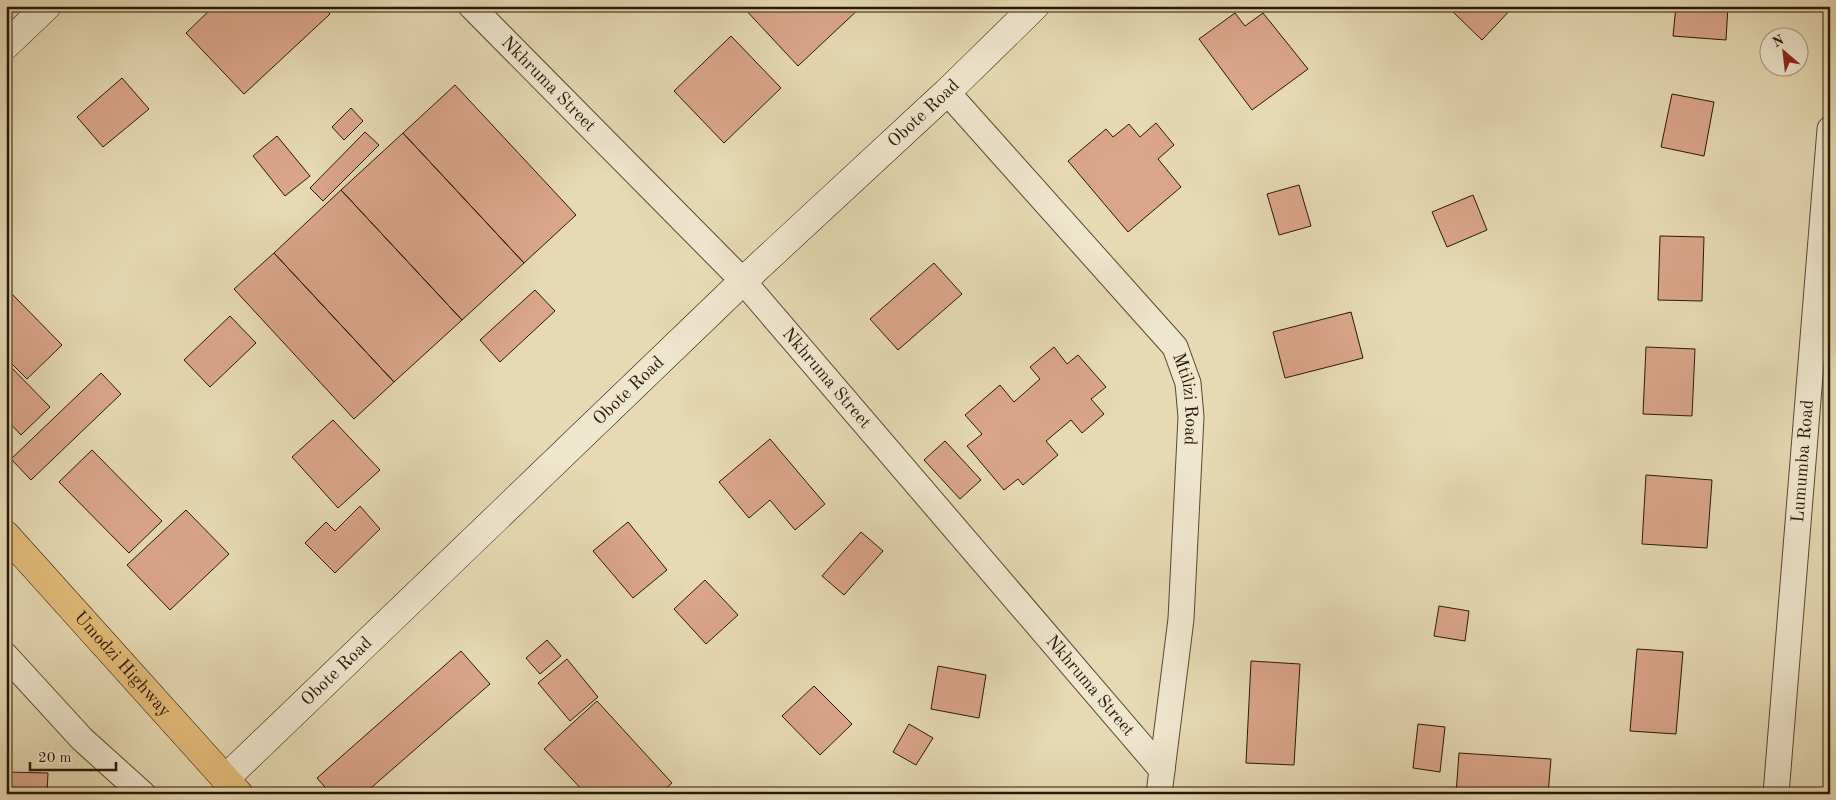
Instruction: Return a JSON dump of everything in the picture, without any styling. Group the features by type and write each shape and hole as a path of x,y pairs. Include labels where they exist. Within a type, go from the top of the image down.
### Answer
{"highway":[{"name":"Umodzi Highway","path":"6,535 232,786"}],"street":[{"path":"6,45 47,6"},
{"name":"Nkhruma Street","path":"471,6 743,281 1161,782"},
{"name":"Obote Road","path":"232,786 743,281 947,92 1035,6"},
{"name":"Mtilizi Road","path":"947,92 1175,348 1188,383 1191,417 1181,618 1161,782"},
{"name":"Lumumba Road","path":"1776,794 1830,129"},
{"path":"6,656 82,739 143,794"}],"building":[{"path":"214,6 323,6 330,14 244,94 186,33"},
{"path":"742,6 862,6 798,66"},
{"path":"1458,6 1514,6 1482,40 1453,12"},
{"path":"1676,6 1728,6 1726,40 1673,36"},
{"path":"1235,13 1245,26 1263,13 1308,69 1252,110 1199,39"},
{"path":"731,36 781,88 724,143 674,91"},
{"path":"122,78 149,109 103,147 77,117"},
{"path":"455,85 576,215 524,263 403,133"},
{"path":"1672,94 1714,102 1704,156 1661,147"},
{"path":"351,108 363,121 344,140 332,127"},
{"path":"1156,123 1174,145 1158,159 1181,187 1128,232 1068,161 1106,129 1113,137 1129,124 1140,137"},
{"path":"365,132 379,145 323,201 310,188"},
{"path":"403,133 524,263 462,320 341,190"},
{"path":"277,136 310,176 285,196 253,156"},
{"path":"1299,185 1311,226 1279,235 1267,194"},
{"path":"341,190 462,320 394,382 274,253"},
{"path":"1473,195 1487,230 1447,247 1432,212"},
{"path":"1660,236 1704,237 1702,301 1658,300"},
{"path":"274,253 394,382 354,419 234,289"},
{"path":"934,263 962,294 898,350 870,319"},
{"path":"535,290 555,311 500,362 480,340"},
{"path":"11,293 62,345 27,379 6,358 6,298"},
{"path":"1351,312 1363,358 1285,378 1273,332"},
{"path":"230,316 256,343 210,387 184,360"},
{"path":"1054,347 1067,364 1078,355 1106,387 1091,399 1104,414 1082,433 1071,420 1046,441 1058,455 1023,485 1018,479 1004,490 967,446 982,434 965,415 1000,385 1014,402 1040,379 1030,367"},
{"path":"1646,347 1695,349 1692,416 1643,414"},
{"path":"6,362 50,407 21,435 6,419"},
{"path":"101,373 121,394 31,480 11,459"},
{"path":"333,420 380,470 338,508 292,457"},
{"path":"770,439 825,504 795,530 770,500 749,518 719,482"},
{"path":"945,441 981,480 960,499 924,460"},
{"path":"92,450 162,521 129,553 59,482"},
{"path":"1646,475 1712,480 1707,548 1642,544"},
{"path":"360,506 380,529 335,573 305,543 326,522 335,531"},
{"path":"186,510 229,554 170,610 127,565"},
{"path":"628,522 667,570 633,598 593,551"},
{"path":"861,532 883,551 844,595 822,576"},
{"path":"705,580 738,615 706,644 674,609"},
{"path":"1439,606 1469,611 1465,641 1434,636"},
{"path":"547,640 561,656 540,674 526,658"},
{"path":"1637,649 1683,652 1676,734 1630,731"},
{"path":"461,651 490,684 364,794 331,794 317,778"},
{"path":"567,659 598,697 570,721 538,683"},
{"path":"1251,661 1300,664 1294,765 1246,763"},
{"path":"938,666 986,675 979,718 931,709"},
{"path":"814,686 852,724 820,755 782,716"},
{"path":"597,701 672,783 660,794 586,794 544,749"},
{"path":"909,724 933,738 916,765 893,752"},
{"path":"1418,724 1445,727 1440,772 1413,768"},
{"path":"1459,753 1551,759 1548,794 1456,794"},
{"path":"6,772 48,773 47,794 6,794"}]}
